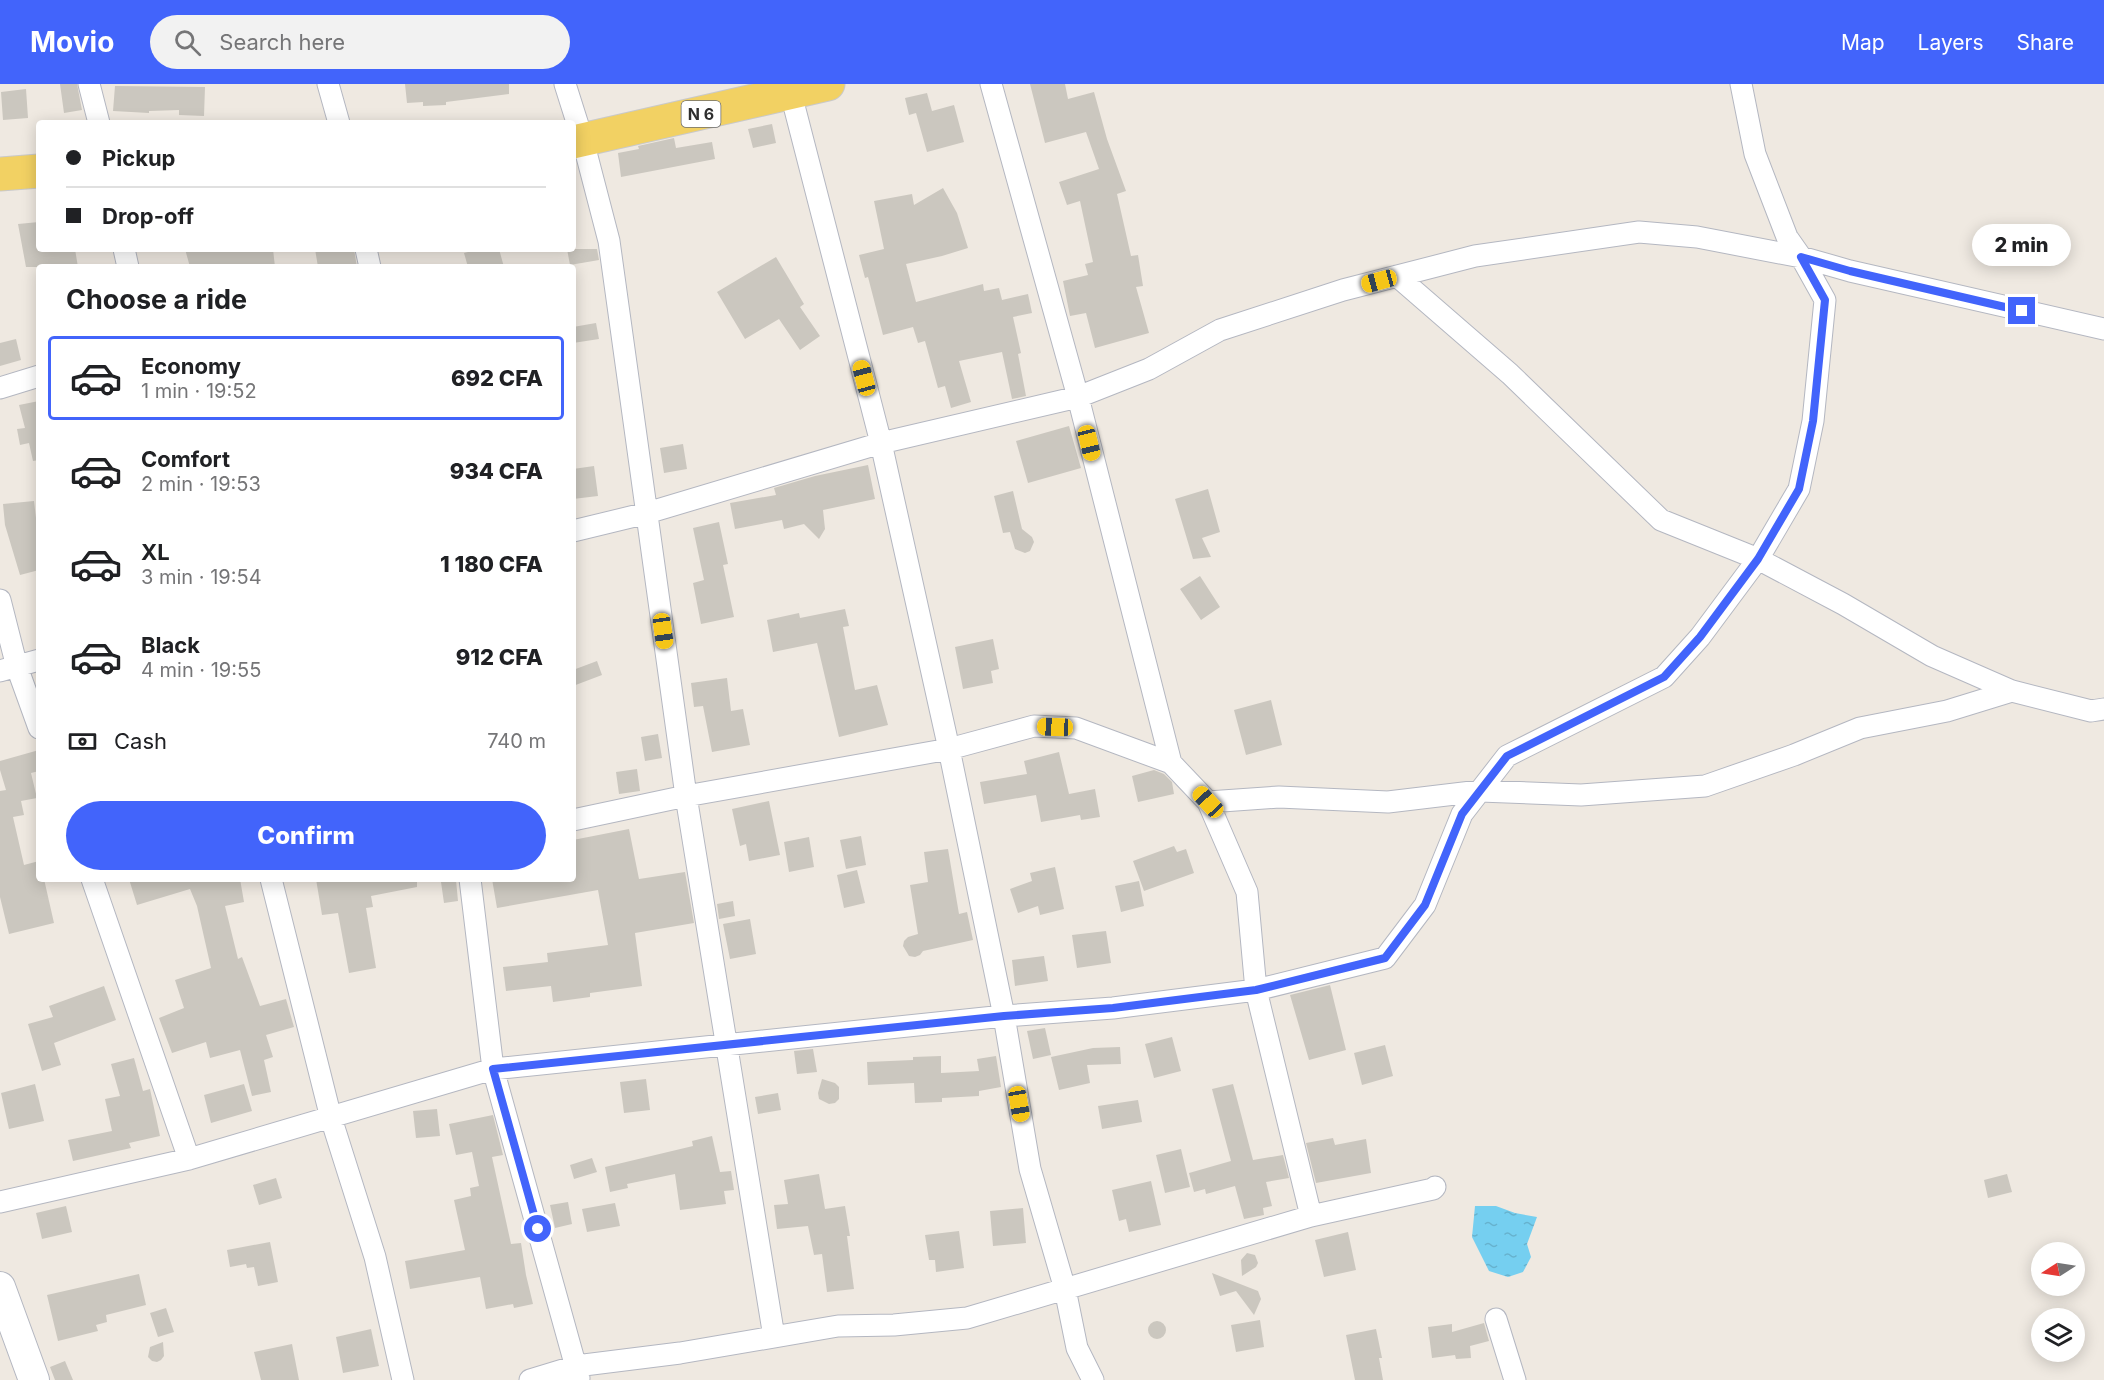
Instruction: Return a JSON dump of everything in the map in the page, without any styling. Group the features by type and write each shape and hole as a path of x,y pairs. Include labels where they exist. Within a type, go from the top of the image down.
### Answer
{"main road":[{"name":"N 6","path":"578,141 789,89 828,84"},
{"path":"0,174 36,171"}],"street":[{"path":"89,84 98,120"},
{"path":"328,84 338,120"},
{"path":"565,84 573,120"},
{"path":"992,84 1077,397 1171,763"},
{"path":"0,1202 189,1159 493,1069 1004,1016 1113,1008 1256,990 1385,958 1425,905 1462,814 1507,756 1664,677 1700,637 1758,559 1799,489 1813,421 1825,300 1787,237 1755,154 1741,84"},
{"path":"789,89 881,443 949,749 1004,1016 1030,1169 1065,1289 1077,1348 1093,1380"},
{"path":"578,141 609,241 686,796 774,1337"},
{"path":"576,530 647,513 881,443 1077,397 1149,369 1220,330 1343,291 1475,255 1639,231 1697,237 1801,257 1896,282 2104,329"},
{"path":"1397,276 1510,374 1661,520 1758,559 1843,604 1932,656 2012,691 2091,711 2104,709"},
{"path":"0,388 36,377"},
{"path":"0,600 9,669 36,722"},
{"path":"9,669 36,661"},
{"path":"1208,802 1279,797 1388,802 1480,791 1581,795 1705,786 1860,729 1947,711 2012,691"},
{"path":"576,819 686,796 949,749 1034,726 1076,728 1171,763 1208,802 1247,892 1256,990 1311,1216"},
{"path":"93,882 189,1159"},
{"path":"272,882 332,1118 375,1257 403,1380"},
{"path":"470,882 493,1069 578,1373"},
{"path":"530,1380 838,1326 894,1325 967,1318 1311,1216 1433,1190 1435,1187"},
{"path":"0,1287 34,1380"},
{"path":"1496,1319 1515,1380"}],"water":[{"path":"1475,1206 1496,1206 1515,1213 1537,1217 1527,1244 1531,1257 1523,1272 1508,1277 1489,1271 1472,1237"}],"building":[{"path":"60,84 77,84 82,110 64,113"},
{"path":"405,84 509,84 509,94 446,102 446,105 423,106 423,102 407,103"},
{"path":"1030,84 1065,84 1068,99 1094,92 1107,139 1126,191 1117,194 1131,256 1138,255 1143,286 1136,287 1149,333 1095,348 1086,313 1070,316 1063,281 1088,275 1085,264 1093,262 1080,201 1067,205 1059,182 1099,169 1086,132 1045,143"},
{"path":"115,86 205,87 204,116 179,115 179,110 149,111 149,113 113,111"},
{"path":"26,89 28,118 3,120 1,92"},
{"path":"927,93 932,111 954,105 964,142 927,152 916,113 909,115 905,98"},
{"path":"772,124 776,143 753,148 748,129"},
{"path":"674,138 676,148 712,142 715,159 621,177 618,153"},
{"path":"943,188 957,213 968,248 906,264 916,302 983,284 984,291 999,288 1002,300 1028,294 1032,313 1013,317 1021,353 1018,354 1026,396 1012,399 1002,352 959,361 971,402 951,408 945,386 938,388 925,341 918,343 913,327 883,335 868,277 865,278 859,255 884,249 874,201 912,194 914,205"},
{"path":"36,222 36,252 76,252 78,264 36,264 36,267 26,267 18,224"},
{"path":"576,249 597,249 599,260 570,264 568,252 576,252"},
{"path":"186,252 273,252 275,264 189,264"},
{"path":"316,252 354,252 356,264 318,264"},
{"path":"500,252 503,264 467,264 464,253"},
{"path":"776,257 804,304 800,307 820,336 800,350 779,319 745,339 717,292"},
{"path":"596,323 599,339 576,343 576,326"},
{"path":"16,339 21,360 0,366 0,343"},
{"path":"36,402 36,460 33,461 29,443 20,445 17,429 25,428 19,405"},
{"path":"1069,426 1081,468 1028,483 1016,441"},
{"path":"683,444 687,469 664,473 660,448"},
{"path":"868,465 875,499 823,510 825,529 819,539 804,524 784,529 782,520 735,529 730,503 776,495 774,488 815,476"},
{"path":"594,466 598,496 576,499 576,469"},
{"path":"1208,489 1220,532 1202,538 1211,557 1193,559 1175,499"},
{"path":"1013,491 1022,529 1032,537 1034,542 1030,551 1025,553 1015,549 1010,532 1003,533 994,496"},
{"path":"34,501 36,571 20,575 5,525 3,504"},
{"path":"719,522 728,564 723,565 734,617 701,624 693,583 704,580 693,528"},
{"path":"1200,576 1220,607 1201,620 1180,589"},
{"path":"845,609 849,626 843,627 855,690 877,685 888,725 839,737 817,643 773,652 767,620 799,613 800,618"},
{"path":"993,639 999,669 991,671 993,683 963,689 955,647"},
{"path":"597,661 602,675 576,685 576,669"},
{"path":"727,678 731,711 743,709 750,745 712,752 703,706 694,707 691,683"},
{"path":"1271,700 1282,745 1246,755 1234,710"},
{"path":"658,734 662,758 645,761 641,737"},
{"path":"36,751 36,772 31,773 36,798 21,801 24,815 13,817 24,865 36,862 36,882 45,882 54,923 9,934 0,897 0,791 6,790 0,770 0,761"},
{"path":"1059,752 1069,794 1095,789 1100,817 1081,820 1080,815 1041,822 1036,795 984,804 980,782 1027,774 1024,761"},
{"path":"637,769 640,791 619,794 616,772"},
{"path":"1154,770 1164,774 1172,782 1174,794 1138,802 1132,776"},
{"path":"769,801 780,855 749,861 746,844 740,846 732,809"},
{"path":"629,829 639,879 685,872 694,923 635,933 642,986 590,993 590,997 553,1002 551,986 506,991 503,967 548,962 547,953 608,945 598,890 497,908 493,882 576,882 576,839"},
{"path":"861,836 866,865 846,869 840,840"},
{"path":"809,837 814,867 789,872 784,842"},
{"path":"1174,846 1177,852 1186,849 1194,873 1144,891 1133,861"},
{"path":"948,849 959,914 967,912 973,940 923,951 915,957 909,956 903,946 904,941 918,934 910,885 928,882 924,852"},
{"path":"1055,867 1064,909 1040,915 1038,906 1018,913 1010,889 1032,881 1030,873"},
{"path":"857,870 865,903 844,908 837,875"},
{"path":"1139,881 1144,906 1121,912 1115,886"},
{"path":"130,882 241,882 244,902 225,906 238,959 242,957 260,1006 286,999 294,1027 266,1035 273,1057 264,1060 271,1092 252,1096 240,1050 210,1058 206,1042 172,1053 159,1018 184,1008 175,980 211,968 197,906 190,889 137,905"},
{"path":"316,882 417,882 417,887 371,896 373,907 366,908 376,968 349,973 338,913 322,915"},
{"path":"441,882 456,882 458,901 444,903"},
{"path":"733,901 735,916 719,919 717,904"},
{"path":"750,919 756,954 730,959 723,924"},
{"path":"1106,931 1111,963 1077,968 1072,935"},
{"path":"1044,956 1048,981 1015,986 1012,960"},
{"path":"1330,985 1346,1050 1309,1060 1290,995"},
{"path":"104,986 116,1020 54,1043 61,1065 42,1071 28,1024 53,1017 49,1006"},
{"path":"1045,1028 1051,1055 1033,1059 1027,1031"},
{"path":"1172,1037 1181,1071 1154,1078 1145,1044"},
{"path":"1385,1045 1393,1076 1362,1085 1354,1053"},
{"path":"1120,1047 1121,1064 1087,1065 1090,1083 1059,1090 1051,1057 1093,1048"},
{"path":"813,1049 817,1072 797,1074 794,1051"},
{"path":"941,1056 941,1073 979,1071 977,1059 996,1056 1001,1087 979,1091 979,1096 942,1098 942,1102 915,1103 914,1083 868,1085 867,1062"},
{"path":"134,1058 143,1091 150,1089 160,1136 129,1143 131,1148 73,1161 68,1140 112,1131 105,1099 120,1096 111,1064"},
{"path":"646,1079 650,1110 624,1113 620,1082"},
{"path":"822,1079 835,1083 839,1087 839,1099 835,1103 829,1104 819,1099 818,1093"},
{"path":"35,1084 44,1121 9,1129 1,1093"},
{"path":"244,1084 252,1111 211,1123 204,1095"},
{"path":"1233,1084 1253,1160 1283,1155 1289,1178 1266,1182 1272,1206 1263,1208 1264,1215 1244,1219 1235,1186 1206,1194 1205,1189 1194,1192 1189,1173 1231,1161 1212,1089"},
{"path":"778,1093 781,1110 758,1114 755,1097"},
{"path":"1138,1100 1142,1122 1102,1129 1098,1106"},
{"path":"437,1109 440,1136 416,1138 413,1111"},
{"path":"493,1115 503,1155 492,1157 511,1244 521,1243 533,1304 514,1308 513,1304 486,1309 480,1277 410,1289 405,1261 465,1250 454,1200 471,1196 470,1188 479,1186 472,1152 456,1155 449,1124"},
{"path":"712,1136 720,1172 731,1171 734,1190 724,1191 726,1204 680,1210 675,1174 627,1184 628,1188 610,1192 605,1167 693,1146 692,1141"},
{"path":"1333,1138 1335,1145 1366,1139 1371,1173 1316,1183 1306,1143"},
{"path":"1181,1149 1190,1187 1165,1193 1156,1155"},
{"path":"592,1158 597,1172 574,1179 570,1165"},
{"path":"819,1174 825,1209 845,1206 854,1289 827,1292 822,1254 814,1255 808,1226 777,1229 774,1205 788,1204 784,1180"},
{"path":"2007,1174 2012,1192 1988,1198 1984,1180"},
{"path":"276,1178 282,1198 259,1205 253,1185"},
{"path":"1151,1181 1161,1225 1129,1232 1126,1219 1119,1221 1112,1190"},
{"path":"568,1202 572,1224 555,1228 550,1205"},
{"path":"615,1203 620,1226 587,1232 582,1209"},
{"path":"66,1206 72,1232 42,1239 36,1213"},
{"path":"1023,1208 1026,1243 993,1246 990,1211"},
{"path":"959,1231 964,1268 936,1272 935,1260 929,1260 925,1235"},
{"path":"1348,1232 1356,1270 1324,1277 1315,1240"},
{"path":"270,1242 278,1282 258,1286 254,1267 247,1268 246,1264 230,1267 227,1250"},
{"path":"1247,1253 1255,1255 1258,1263 1256,1267 1242,1276 1241,1260"},
{"path":"1212,1273 1258,1291 1261,1299 1254,1315 1236,1291 1220,1296"},
{"path":"139,1274 146,1305 106,1315 107,1322 96,1325 98,1331 58,1341 47,1295"},
{"path":"166,1308 174,1332 158,1337 150,1313"},
{"path":"1260,1320 1264,1347 1236,1352 1231,1325"},
{"path":"1157,1321 1163,1324 1166,1330 1163,1336 1157,1339 1151,1336 1148,1330 1151,1324"},
{"path":"1484,1323 1489,1341 1470,1346 1471,1358 1456,1359 1455,1355 1432,1358 1428,1327 1452,1324 1452,1332"},
{"path":"371,1329 379,1366 343,1373 336,1337"},
{"path":"1376,1329 1382,1358 1379,1358 1383,1380 1355,1380 1346,1335"},
{"path":"163,1342 164,1356 157,1362 152,1361 148,1357 150,1347"},
{"path":"292,1344 299,1380 261,1380 254,1352"},
{"path":"65,1361 73,1380 55,1380 50,1367"}],"route":[{"path":"538,1229 493,1069 1004,1016 1113,1008 1256,990 1385,958 1425,905 1462,814 1507,756 1664,677 1700,637 1758,559 1799,489 1813,421 1825,300 1801,257 1850,271 2022,311"}]}
